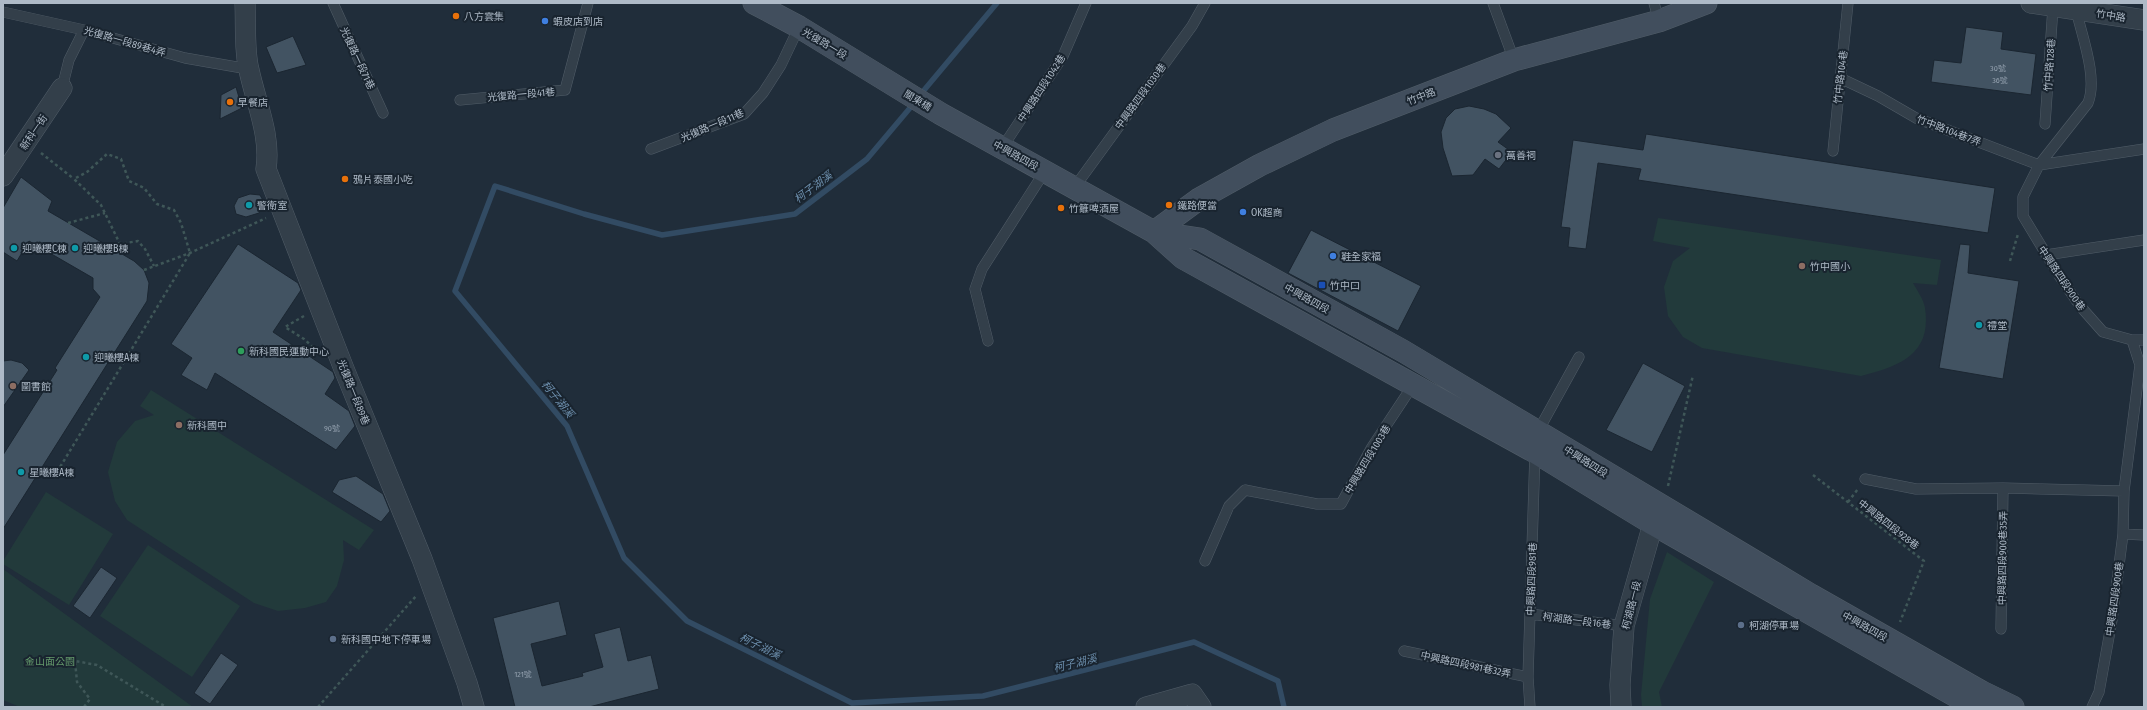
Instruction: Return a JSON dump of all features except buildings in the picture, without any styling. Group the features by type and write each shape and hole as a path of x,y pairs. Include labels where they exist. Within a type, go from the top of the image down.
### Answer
{"main road":[{"name":"光復路一段","path":"754,3 799,27 895,86"},
{"name":"竹中路","path":"1154,232 1199,199 1280,155 1333,130 1514,60 1657,12 1706,3"},
{"name":"關東橋","path":"895,86 941,114"},
{"name":"中興路四段","path":"941,114 1154,232 1183,258 1413,385 1536,441"},
{"name":"中興路四段","path":"1154,232 1200,239 1403,351 1536,441 1658,516 1977,702 2013,707"},
{"name":"中興路四段","path":"1658,516 1892,641 1977,702"}],"street":[{"name":"光復路一段89巷","path":"244,3 248,69 258,98 268,153 266,168 429,581 468,683 474,707"},
{"name":"竹中路","path":"2031,3 2144,20"},
{"name":"新科一街","path":"3,176 62,88"},
{"name":"柯湖路一段","path":"1621,707 1620,685 1624,626 1658,516"},
{"path":"1146,707 1192,694 1201,707"}],"lane":[{"name":"光復路一段71巷","path":"333,3 383,113"},
{"name":"光復路一段41巷","path":"460,100 565,90 588,3"},
{"name":"中興路四段1042巷","path":"1002,148 1063,56 1086,3"},
{"name":"中興路四段1030巷","path":"1074,188 1192,26 1205,3"},
{"path":"1493,3 1514,60"},
{"name":"竹中路104巷","path":"1833,151 1848,3"},
{"name":"竹中路128巷","path":"2045,124 2053,7"},
{"path":"2023,216 2023,198 2039,165 2088,103 2091,96 2092,80 2076,10"},
{"name":"光復路一段89巷4弄","path":"3,12 84,30 185,58 248,69"},
{"name":"光復路一段11巷","path":"651,149 744,114 763,94 778,71 799,27"},
{"path":"62,88 69,60 84,30"},
{"name":"竹中路104巷7弄","path":"1840,78 1878,96 1916,118 2039,165"},
{"path":"2039,165 2144,148"},
{"path":"988,341 975,289 982,269 1045,172"},
{"name":"中興路四段900巷","path":"2023,216 2046,255 2080,306 2103,332 2132,340 2140,365 2124,491 2123,534 2099,692 2092,707"},
{"path":"2046,255 2144,240"},
{"path":"2132,340 2144,340"},
{"path":"1391,372 1403,351"},
{"path":"1536,441 1579,357"},
{"name":"中興路四段1003巷","path":"1205,561 1229,506 1245,490 1317,504 1341,504 1372,447 1413,385"},
{"name":"中興路四段981巷","path":"1530,707 1528,677 1536,441"},
{"path":"1865,479 1916,489 2003,488 2124,491"},
{"name":"中興路四段900巷35弄","path":"2001,629 2003,488"},
{"path":"2123,534 2144,535"},
{"name":"柯湖路一段16巷","path":"1530,614 1624,626"},
{"name":"中興路四段981巷32弄","path":"1404,651 1528,677"}],"path":[{"path":"25,144 40,153 74,179 101,205 120,244 138,241 154,266"},
{"path":"54,477 190,253 181,223 174,210 157,204 144,188 129,181 121,159 107,154 87,172 74,179"},
{"path":"144,270 190,253 283,211"},
{"path":"68,223 105,213"},
{"path":"2010,261 2023,216"},
{"path":"298,317 285,328 304,339 314,349"},
{"path":"1658,516 1693,375"},
{"name":"中興路四段928巷","path":"1813,476 1924,561 1892,641"},
{"path":"318,707 429,581"},
{"path":"84,707 90,698 78,682 75,661 97,665 166,707"}],"green space":[{"path":"1658,218 1941,260 1937,285 1913,283 1922,298 1925,308 1926,324 1923,337 1918,348 1910,356 1888,368 1861,376 1702,348 1683,337 1668,316 1664,287 1673,261 1690,248 1653,241"},
{"path":"151,390 374,530 359,550 343,540 344,560 337,586 326,602 305,608 278,611 254,603 127,520 115,501 108,472 117,442 135,421 154,415 140,406"},
{"path":"46,492 113,534 69,605 3,564 3,561"},
{"path":"148,545 240,606 192,677 100,616"},
{"path":"1667,552 1714,582 1659,692 1662,707 1642,707 1641,695 1650,599"},
{"name":"金山面公園","path":"3,569 193,707 20,707 3,700"}],"waterway":[{"name":"柯子湖溪","path":"920,95 997,3"},
{"name":"柯子湖溪","path":"915,102 867,159 795,214 662,235 584,214 495,186 455,291 567,426 624,558 687,621 852,703 983,696 1194,642 1278,681 1284,707"}],"place":[{"name":"八方雲集","path":"456,16"},
{"name":"蝦皮店到店","path":"545,21"},
{"name":"早餐店","path":"230,102"},
{"name":"萬善祠","path":"1498,155"},
{"name":"鴉片泰國小吃","path":"345,179"},
{"name":"警衛室","path":"249,205"},
{"name":"鐵路便當","path":"1169,205"},
{"name":"竹籬啤酒屋","path":"1061,208"},
{"name":"OK超商","path":"1243,212"},
{"name":"迎曦樓C棟","path":"14,248"},
{"name":"迎曦樓B棟","path":"75,248"},
{"name":"鞋全家福","path":"1333,256"},
{"name":"竹中國小","path":"1802,266"},
{"name":"竹中口","path":"1322,285"},
{"name":"禮堂","path":"1979,325"},
{"name":"新科國民運動中心","path":"241,351"},
{"name":"迎曦樓A棟","path":"86,357"},
{"name":"圖書館","path":"13,386"},
{"name":"新科國中","path":"179,425"},
{"name":"星曦樓A棟","path":"21,472"},
{"name":"柯湖停車場","path":"1741,625"},
{"name":"新科國中地下停車場","path":"333,639"}]}
